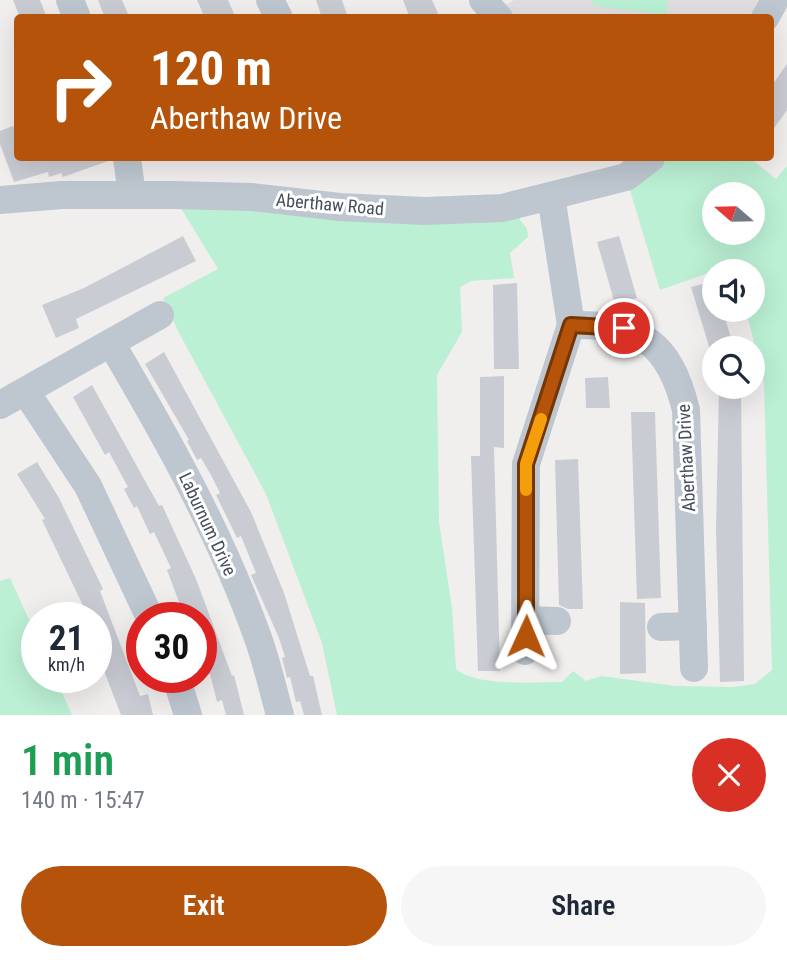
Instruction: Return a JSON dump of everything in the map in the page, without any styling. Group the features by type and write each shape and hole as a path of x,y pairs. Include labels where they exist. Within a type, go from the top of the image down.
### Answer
{"street":[{"path":"127,161 132,195"},
{"name":"Aberthaw Road","path":"0,200 62,195 132,195 252,197 340,207 425,211 502,208 626,177 646,161"},
{"path":"525,651 526,464 571,325 551,196"},
{"path":"0,405 160,315"},
{"name":"Aberthaw Drive","path":"571,325 624,328 639,334 653,344 669,363 680,385 686,410 694,668"},
{"name":"Laburnum Drive","path":"111,343 170,444 232,571 258,639 280,715"},
{"path":"26,391 89,486 143,602"},
{"path":"527,620 557,621"},
{"path":"661,627 693,626"},
{"path":"181,693 188,715"}],"shaded area":[{"path":"514,0 775,0 767,14 493,12"}],"green space":[{"path":"590,0 668,0 666,14 595,6"},
{"path":"647,161 754,161 776,179 787,166 787,715 337,715 322,643 266,494 163,298 218,269 173,195 511,207 527,229 528,237 510,253 514,278 471,281 460,287 462,332 437,375 439,522 452,608 456,669 478,679 562,682 573,671 586,681 601,676 676,686 733,687 755,684 772,670 765,336 752,336 749,322 765,322 765,259 702,259 702,275 660,290 626,177"},
{"path":"10,578 21,602 21,693 62,693 72,715 0,715 0,581"}],"building":[{"path":"13,0 40,0 45,14 18,14"},
{"path":"98,0 122,0 128,14 103,14"},
{"path":"197,0 228,0 234,14 203,14"},
{"path":"316,0 342,0 347,14 321,14"},
{"path":"403,0 432,0 438,14 408,14"},
{"path":"787,64 787,110 774,128 774,82"},
{"path":"13,126 14,161 108,161 63,177 61,173 49,177 48,172 14,182 0,144 0,131"},
{"path":"183,236 196,261 76,319 79,328 56,338 42,305 84,288"},
{"path":"619,236 637,298 615,304 597,242"},
{"path":"517,283 519,369 494,369 493,285"},
{"path":"702,284 702,322 726,322 730,336 706,336 691,287"},
{"path":"164,352 251,512 284,593 310,676 313,676 322,715 304,715 300,701 296,702 290,677 287,678 282,658 285,657 279,638 251,575 256,573 241,536 237,538 216,495 220,493 211,475 201,458 197,460 187,441 189,440 145,364"},
{"path":"504,376 504,448 494,447 500,671 478,671 471,456 480,456 480,377"},
{"path":"608,377 610,408 586,408 585,378"},
{"path":"92,385 159,506 162,505 205,602 179,602 167,570 171,568 154,532 150,534 137,506 134,508 124,489 128,487 109,452 105,455 73,397"},
{"path":"719,399 741,399 744,681 720,682 716,531"},
{"path":"631,412 655,412 661,598 637,599"},
{"path":"578,459 583,609 568,609 559,605 555,460"},
{"path":"37,462 59,498 103,589 100,591 104,602 81,602 42,520 45,519 17,474"},
{"path":"620,602 645,603 646,673 620,674"},
{"path":"112,622 126,659 126,693 139,693 140,696 148,694 153,715 121,715 112,692"},
{"path":"217,636 232,676 234,675 244,715 226,715 222,700 217,702 215,693 217,693"}],"slow traffic":[{"path":"526,490 526,464 541,419"}],"route":[{"path":"526,636 526,464 571,325 624,328"}]}
